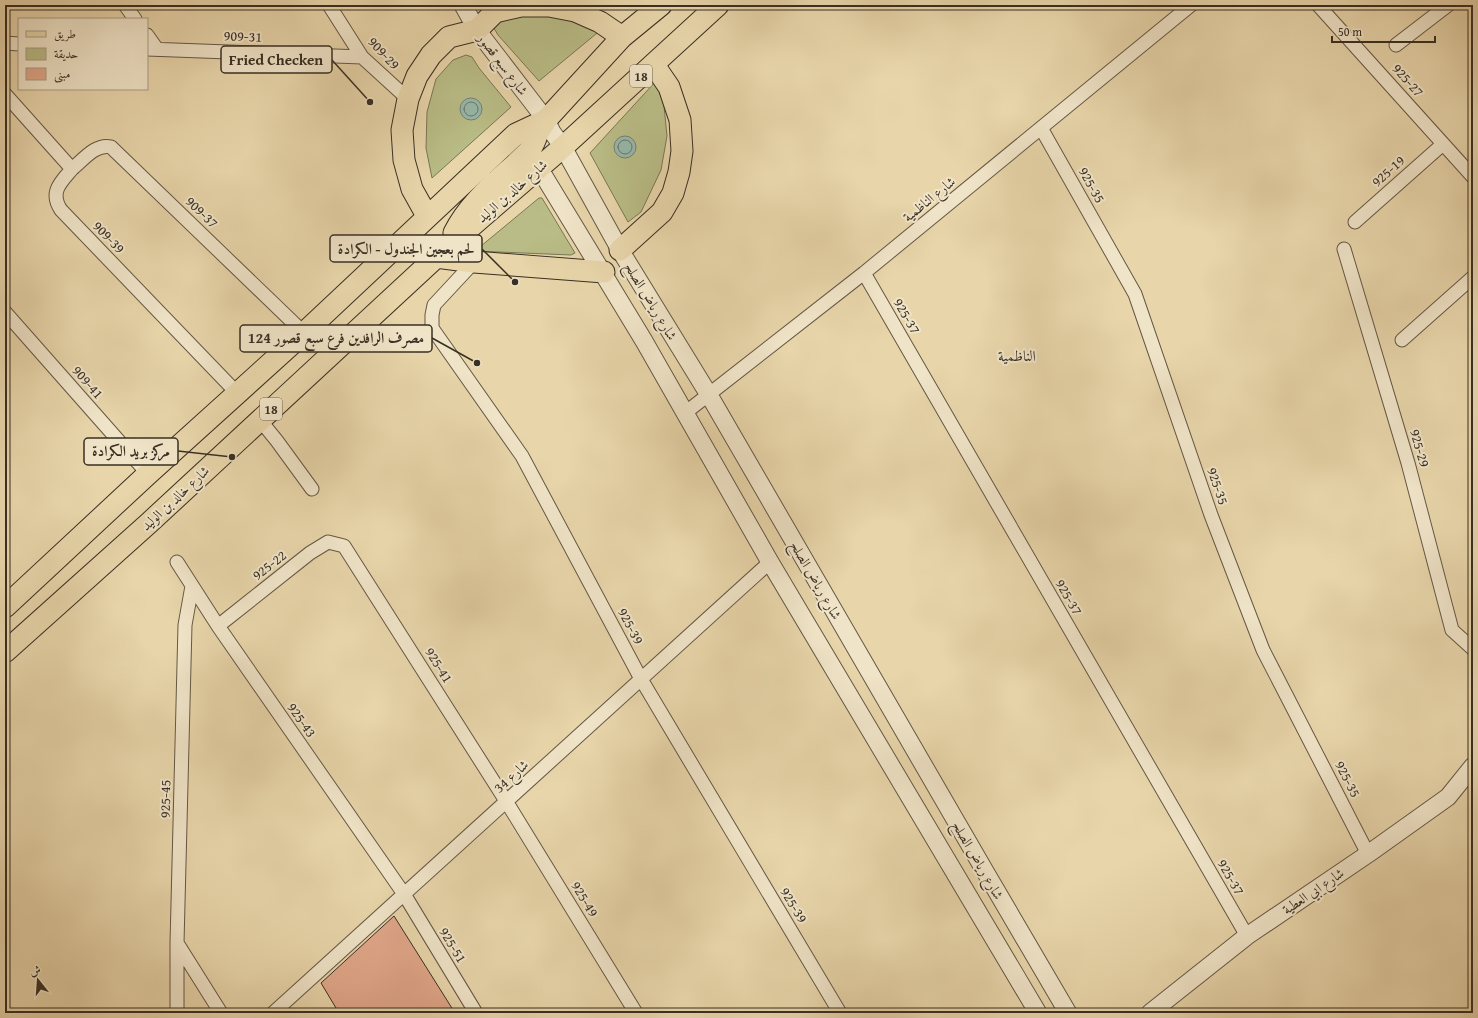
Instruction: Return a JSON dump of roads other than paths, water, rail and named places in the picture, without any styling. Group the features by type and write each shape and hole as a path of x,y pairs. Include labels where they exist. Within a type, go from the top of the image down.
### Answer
{"main road":[{"path":"604,272 474,262 441,253 472,205 528,152 535,144 539,132 554,133 574,101 612,59 622,37 661,5"},
{"name":"شارع خالد بن الوليد","path":"5,652 143,528 441,253 539,168 554,133 654,65 718,5"},
{"path":"428,216 412,189 404,160 402,130 408,99 418,76 431,55 449,37 477,30 495,12 521,6 549,6 575,11 600,22 622,37"},
{"path":"620,250 662,212 673,192 679,172 682,151 680,120 669,87 654,65"},
{"name":"شارع خالد بن الوليد","path":"5,607 148,474 304,333 516,134 554,133"},
{"path":"494,154 505,150 510,152 514,157 514,162 511,167"}],"street":[{"path":"124,5 134,18"},
{"name":"909-29","path":"329,5 362,57 408,99"},
{"name":"شارع سبع قصور","path":"463,5 477,30 554,133"},
{"name":"شارع الناظمية","path":"685,413 864,272 1191,5"},
{"name":"925-27","path":"1318,5 1473,177"},
{"path":"1396,45 1448,5"},
{"path":"148,38 152,49"},
{"path":"5,43 18,44"},
{"name":"909-31","path":"152,49 362,57"},
{"path":"5,94 72,169"},
{"name":"925-35","path":"1041,128 1134,294 1211,515 1263,650 1368,854"},
{"name":"شارع رياض الصلح","path":"554,133 620,250 709,395 1068,1013"},
{"name":"925-19","path":"1355,222 1443,144"},
{"name":"909-37","path":"72,169 100,146 111,147 304,333"},
{"name":"شارع رياض الصلح","path":"539,168 604,272 770,562 1038,1013"},
{"name":"909-39","path":"72,169 56,189 56,201 60,210 237,393"},
{"name":"925-29","path":"1344,249 1408,463 1452,630 1473,648"},
{"name":"925-39","path":"474,262 434,305 432,328 522,456 641,679 840,1013"},
{"name":"925-37","path":"864,272 1247,936"},
{"path":"1402,340 1473,277"},
{"name":"909-41","path":"5,312 148,474"},
{"path":"260,420 312,489"},
{"name":"925-22","path":"218,626 310,554 328,542 344,546"},
{"name":"925-41","path":"344,546 506,801"},
{"name":"925-43","path":"177,562 218,626 404,894"},
{"name":"شارع 34","path":"273,1013 770,562"},
{"name":"925-45","path":"178,1013 177,943 185,625 192,586"},
{"name":"شارع ابي العطية","path":"1150,1013 1247,936 1368,854 1448,797 1473,766"},
{"name":"925-49","path":"506,801 636,1013"},
{"path":"964,889 972,888 978,885 983,881 986,873"},
{"name":"925-51","path":"404,894 476,1013"},
{"path":"177,943 221,1013"}],"water":[{"path":"471,98 479,101 482,109 479,117 471,120 463,117 460,109 463,101"},
{"path":"625,136 633,139 636,147 633,155 625,158 617,155 614,147 617,139"}],"place":[{"name":"Fried Checken","path":"370,102"},
{"name":"لحم بعجين الجندول - الكرادة","path":"515,282"},
{"name":"مصرف الرافدين فرع سبع قصور 124","path":"477,363"},
{"name":"مركز بريد الكرادة","path":"232,457"}],"district":[{"name":"الناظمية","path":"1017,356"}]}
